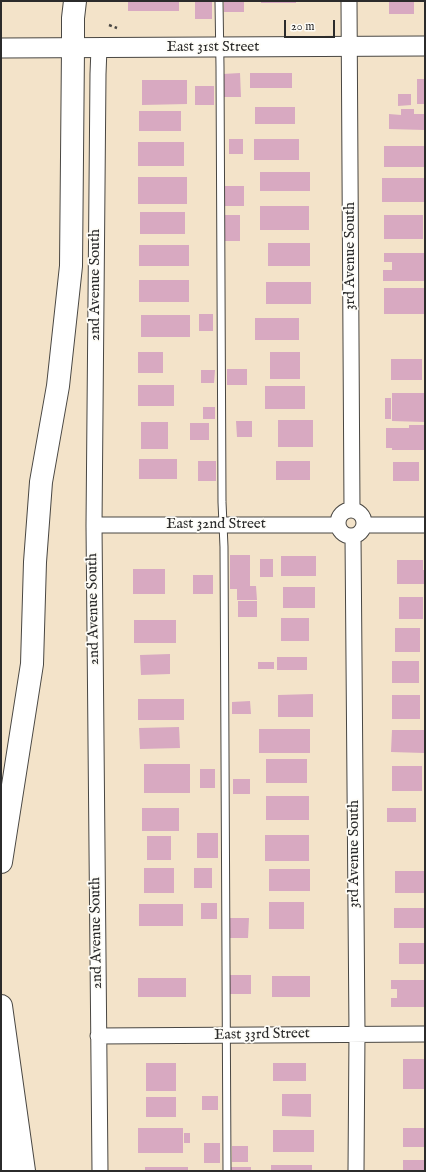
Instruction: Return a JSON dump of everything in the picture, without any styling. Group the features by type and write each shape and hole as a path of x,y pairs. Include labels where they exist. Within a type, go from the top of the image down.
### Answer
{"main road":[{"path":"1,862 32,664 35,562 41,482 58,386 71,266 74,1"},
{"path":"1,1006 24,1171"},
{"path":"1,1043 2,1171"}],"street":[{"name":"3rd Avenue South","path":"349,1 352,510"},
{"name":"East 31st Street","path":"1,48 425,46"},
{"name":"2nd Avenue South","path":"99,48 94,525 100,1171"},
{"path":"352,510 356,511 362,517 364,525 360,532 353,536 349,536 342,532 338,525 342,514 352,510"},
{"name":"East 32nd Street","path":"94,525 338,525"},
{"path":"364,525 425,525"},
{"name":"3rd Avenue South","path":"353,536 357,1033 356,1171"},
{"name":"East 33rd Street","path":"98,1036 357,1033 425,1034"}],"lane":[{"path":"218,1 220,67 224,548 227,1171"}],"building":[{"path":"128,1 179,1 179,11 128,11"},
{"path":"195,1 212,1 212,19 195,19"},
{"path":"224,1 244,1 244,12 224,12"},
{"path":"261,1 296,1 296,3 261,3"},
{"path":"389,1 414,1 414,14 389,14"},
{"path":"240,73 241,97 224,97 223,74"},
{"path":"250,73 292,73 292,88 250,88"},
{"path":"417,79 425,79 425,104 417,104"},
{"path":"142,80 187,80 187,104 142,105"},
{"path":"195,86 214,86 214,105 195,105"},
{"path":"398,94 411,94 411,105 398,106"},
{"path":"255,107 295,107 295,124 255,124"},
{"path":"401,109 414,109 414,114 425,114 425,130 389,129 389,114 401,115"},
{"path":"139,111 181,111 181,131 139,131"},
{"path":"229,139 243,139 243,154 229,154"},
{"path":"254,139 299,139 299,160 254,160"},
{"path":"138,142 184,142 184,166 138,166"},
{"path":"384,146 425,146 425,167 384,167"},
{"path":"260,172 310,172 310,191 260,191"},
{"path":"138,177 187,177 187,204 138,204"},
{"path":"382,178 425,178 425,202 382,202"},
{"path":"224,186 244,186 244,206 224,206"},
{"path":"260,206 309,206 309,230 260,230"},
{"path":"140,212 185,212 185,234 140,234"},
{"path":"224,215 240,215 240,241 224,241"},
{"path":"384,215 423,215 423,239 384,239"},
{"path":"268,243 310,243 310,266 268,266"},
{"path":"139,245 189,245 189,266 139,266"},
{"path":"384,253 425,253 425,281 383,281 383,270 392,270 392,262 384,262"},
{"path":"139,280 189,280 189,302 139,302"},
{"path":"266,282 311,282 311,304 266,304"},
{"path":"384,288 425,288 425,314 384,314"},
{"path":"199,314 213,314 213,331 199,331"},
{"path":"141,315 190,315 190,337 141,337"},
{"path":"255,318 299,318 299,340 255,340"},
{"path":"138,352 163,352 163,373 138,373"},
{"path":"270,352 300,352 300,379 270,379"},
{"path":"391,359 422,359 422,380 391,380"},
{"path":"227,369 247,369 247,385 227,385"},
{"path":"201,370 215,370 214,383 201,383"},
{"path":"138,385 174,385 174,406 138,406"},
{"path":"265,386 305,386 305,409 265,409"},
{"path":"392,393 425,393 425,422 392,421"},
{"path":"385,398 391,398 391,419 385,419"},
{"path":"203,407 215,407 215,419 203,419"},
{"path":"278,420 313,420 313,447 278,447"},
{"path":"236,421 252,421 252,437 237,437"},
{"path":"141,422 168,422 168,449 141,449"},
{"path":"190,423 209,423 209,440 190,440"},
{"path":"409,425 425,425 425,450 392,450 392,448 386,448 386,428 409,428"},
{"path":"139,459 177,459 177,479 139,479"},
{"path":"198,461 216,461 216,481 198,481"},
{"path":"276,461 310,461 310,480 276,480"},
{"path":"393,462 419,462 419,481 393,481"},
{"path":"230,555 250,555 250,586 256,586 257,600 237,600 237,589 230,589"},
{"path":"281,556 316,556 316,576 281,576"},
{"path":"260,559 273,559 273,577 260,577"},
{"path":"397,560 423,560 425,584 397,584"},
{"path":"133,569 165,569 165,594 133,594"},
{"path":"193,575 213,575 213,594 193,594"},
{"path":"283,587 315,587 315,608 283,608"},
{"path":"399,597 423,597 423,619 399,619"},
{"path":"238,601 257,601 257,617 238,617"},
{"path":"281,618 309,618 309,641 281,641"},
{"path":"134,620 176,620 176,643 134,643"},
{"path":"395,628 420,628 420,652 395,652"},
{"path":"170,654 170,674 141,675 140,655"},
{"path":"277,657 307,657 307,670 277,670"},
{"path":"392,661 419,661 419,683 392,683"},
{"path":"258,662 274,662 274,669 258,669"},
{"path":"313,694 313,717 278,717 278,695"},
{"path":"392,695 420,695 420,719 392,719"},
{"path":"138,699 184,699 184,720 138,720"},
{"path":"250,701 251,714 232,714 232,702"},
{"path":"179,727 180,748 140,749 139,728"},
{"path":"259,729 310,729 310,753 259,753"},
{"path":"392,730 424,730 424,753 391,752"},
{"path":"266,759 307,759 307,783 266,783"},
{"path":"144,764 190,764 190,793 144,793"},
{"path":"392,766 422,766 422,791 392,791"},
{"path":"200,769 215,769 215,788 200,788"},
{"path":"233,779 250,779 250,794 233,794"},
{"path":"266,796 309,796 309,820 266,820"},
{"path":"142,808 179,808 179,831 142,831"},
{"path":"387,808 416,808 416,822 387,822"},
{"path":"197,833 218,833 218,858 197,858"},
{"path":"265,835 309,835 309,861 265,861"},
{"path":"147,836 171,836 171,860 147,860"},
{"path":"144,868 174,868 174,893 144,893"},
{"path":"194,868 212,868 212,888 194,888"},
{"path":"269,869 310,869 310,891 269,891"},
{"path":"395,871 425,871 425,893 395,893"},
{"path":"269,902 304,902 304,929 269,929"},
{"path":"201,903 217,903 217,919 201,919"},
{"path":"139,904 183,904 183,926 139,926"},
{"path":"394,908 425,908 425,928 394,928"},
{"path":"228,918 249,918 248,938 227,938"},
{"path":"399,943 425,943 425,964 399,964"},
{"path":"230,975 251,975 251,994 230,994"},
{"path":"272,976 310,976 310,997 272,997"},
{"path":"138,978 186,978 186,997 138,997"},
{"path":"391,980 425,980 425,1007 391,1007 391,998 397,998 397,989 391,989"},
{"path":"403,1059 425,1059 425,1089 403,1089"},
{"path":"146,1063 176,1063 176,1091 146,1091"},
{"path":"273,1063 306,1063 306,1081 273,1081"},
{"path":"282,1094 311,1094 311,1117 282,1116"},
{"path":"202,1096 218,1096 218,1110 202,1110"},
{"path":"146,1097 176,1097 176,1117 146,1117"},
{"path":"138,1128 183,1128 183,1153 138,1153"},
{"path":"403,1128 425,1128 425,1147 403,1147"},
{"path":"273,1130 314,1130 314,1152 273,1152"},
{"path":"184,1133 190,1133 190,1143 184,1143"},
{"path":"204,1143 220,1143 220,1163 204,1163"},
{"path":"232,1146 248,1146 248,1162 232,1162"},
{"path":"403,1160 425,1160 425,1171 403,1171"},
{"path":"271,1165 312,1165 312,1171 271,1171"},
{"path":"145,1167 188,1167 188,1171 145,1171"},
{"path":"230,1167 251,1167 251,1171 230,1171"}]}
